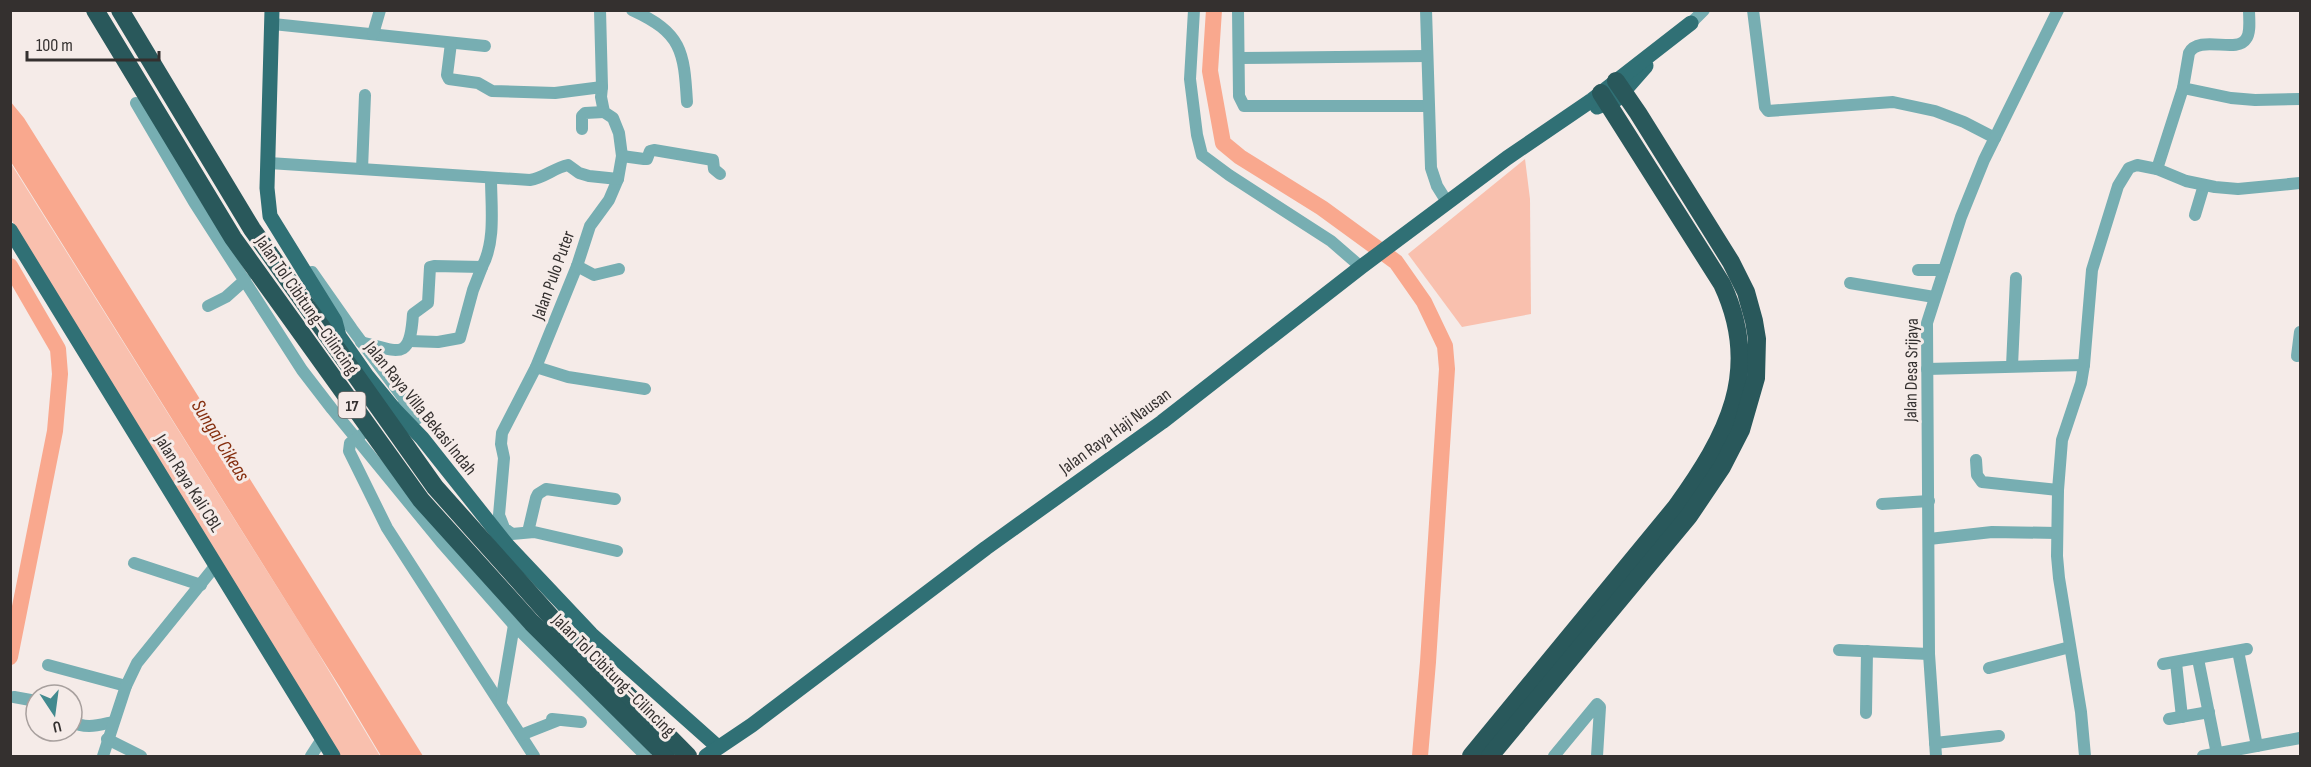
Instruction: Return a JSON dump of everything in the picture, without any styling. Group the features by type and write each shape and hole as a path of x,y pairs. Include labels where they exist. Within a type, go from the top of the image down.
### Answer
{"highway":[{"name":"Jalan Tol Cibitung–Cilincing","path":"95,10 233,238 421,500 532,623 666,756"},
{"name":"Jalan Tol Cibitung–Cilincing","path":"120,10 252,229 435,487 551,617 648,718 688,756"},
{"path":"1472,756 1689,516 1710,486 1741,430 1756,378 1752,307 1743,285 1692,198 1638,113 1612,93"},
{"path":"1490,756 1564,655"},
{"path":"648,718 698,756"}],"main road":[{"name":"Jalan Raya Villa Bekasi Indah","path":"272,17 273,47 269,57 267,189 270,216 335,321 339,336 401,406 410,424 591,634 712,752"},
{"name":"Jalan Raya Haji Nausan","path":"712,752 752,725 986,548 1170,416 1364,265 1507,158 1612,93 1691,22"},
{"name":"Jalan Raya Kali CBL","path":"10,230 333,756"}],"street":[{"path":"373,34 380,10"},
{"path":"632,10 659,25 677,44 684,62 687,102"},
{"path":"1194,10 1190,79 1197,135 1202,154 1229,176 1331,241 1364,265"},
{"path":"1238,10 1239,96 1244,106 1428,106"},
{"path":"1426,10 1431,168 1437,186 1448,202"},
{"name":"Jalan Raya Haji Nausan","path":"1691,22 1704,10"},
{"path":"1753,10 1765,107 1768,111 1893,102 1935,111 1964,122 1995,138"},
{"name":"Jalan Desa Srijaya","path":"1936,756 1929,654 1928,323 1934,297 1961,218 1995,138 2058,10"},
{"path":"2157,169 2183,88 2188,53 2191,48 2198,45 2243,42 2248,35 2250,10"},
{"name":"Jalan Pulo Puter","path":"509,539 499,515 504,458 502,434 536,367 577,266 590,226 609,200 618,179 622,156 616,124 610,115 604,112 601,97 601,11"},
{"path":"272,17 373,34 485,46"},
{"path":"451,43 447,75 449,79 478,83 492,91 555,93 602,87"},
{"path":"1239,58 1427,56"},
{"path":"2183,88 2231,98 2301,99"},
{"path":"362,169 365,95"},
{"path":"136,103 194,202 302,370 441,542 514,625 646,756"},
{"path":"582,129 582,116 585,113 604,112"},
{"path":"622,156 644,159 650,151 654,150 713,160 714,169 720,174"},
{"path":"269,163 530,180 538,179 556,168 568,165 579,173 589,176 618,179"},
{"path":"2085,756 2081,712 2059,578 2058,490 2062,440 2085,365 2092,270 2118,186 2132,166 2139,165 2157,169 2186,181 2238,189 2301,183"},
{"path":"410,341 438,342 459,338 473,290 487,257 490,235 491,178"},
{"path":"2195,215 2204,185"},
{"path":"270,216 296,248 361,342 401,406 356,439 348,446 349,451 387,528 534,756"},
{"path":"577,266 594,275 619,269"},
{"path":"361,342 398,350 405,348 410,341 413,314 428,303 430,267 482,267"},
{"path":"1918,270 1944,270"},
{"path":"2012,366 2016,278"},
{"path":"208,306 226,297 244,280"},
{"path":"1850,283 1934,297"},
{"path":"2297,356 2301,332"},
{"path":"1927,369 2085,365"},
{"path":"536,367 568,376 645,389"},
{"path":"368,454 410,424"},
{"path":"1977,460 1977,475 1982,482 2058,490"},
{"path":"528,532 536,498 542,491 551,489 615,499"},
{"path":"1882,504 1929,501"},
{"path":"509,539 528,532 618,551"},
{"path":"1929,539 1992,532 2057,533"},
{"path":"134,563 201,585"},
{"path":"103,756 126,686 137,663 216,565"},
{"path":"501,702 514,625"},
{"path":"1989,668 2070,647"},
{"path":"1839,650 1929,654"},
{"path":"2182,717 2169,664 2242,650 2257,746"},
{"path":"1866,713 1867,651"},
{"path":"2198,659 2217,754"},
{"path":"48,665 126,686"},
{"path":"14,697 24,699"},
{"path":"1554,756 1597,704 1600,707 1597,756"},
{"path":"2169,719 2209,712"},
{"path":"542,718 581,722"},
{"path":"521,735 559,720"},
{"path":"84,726 90,727 113,722"},
{"path":"1935,743 1999,736"},
{"path":"2203,756 2301,738"},
{"path":"311,756 322,739"},
{"path":"107,740 141,756"}],"shaded area":[{"path":"1525,159 1530,199 1531,314 1462,327 1408,254"},
{"path":"10,162 311,641 380,756 333,756 11,219"}],"water":[{"name":"Sungai Cikeas","path":"10,101 24,118 423,756 381,756 11,162"}],"waterway":[{"path":"1214,10 1210,71 1223,143 1240,157 1322,208 1396,262 1424,302 1445,346 1447,369 1420,756"},
{"path":"10,266 58,349 60,374 55,431 10,657"}]}
